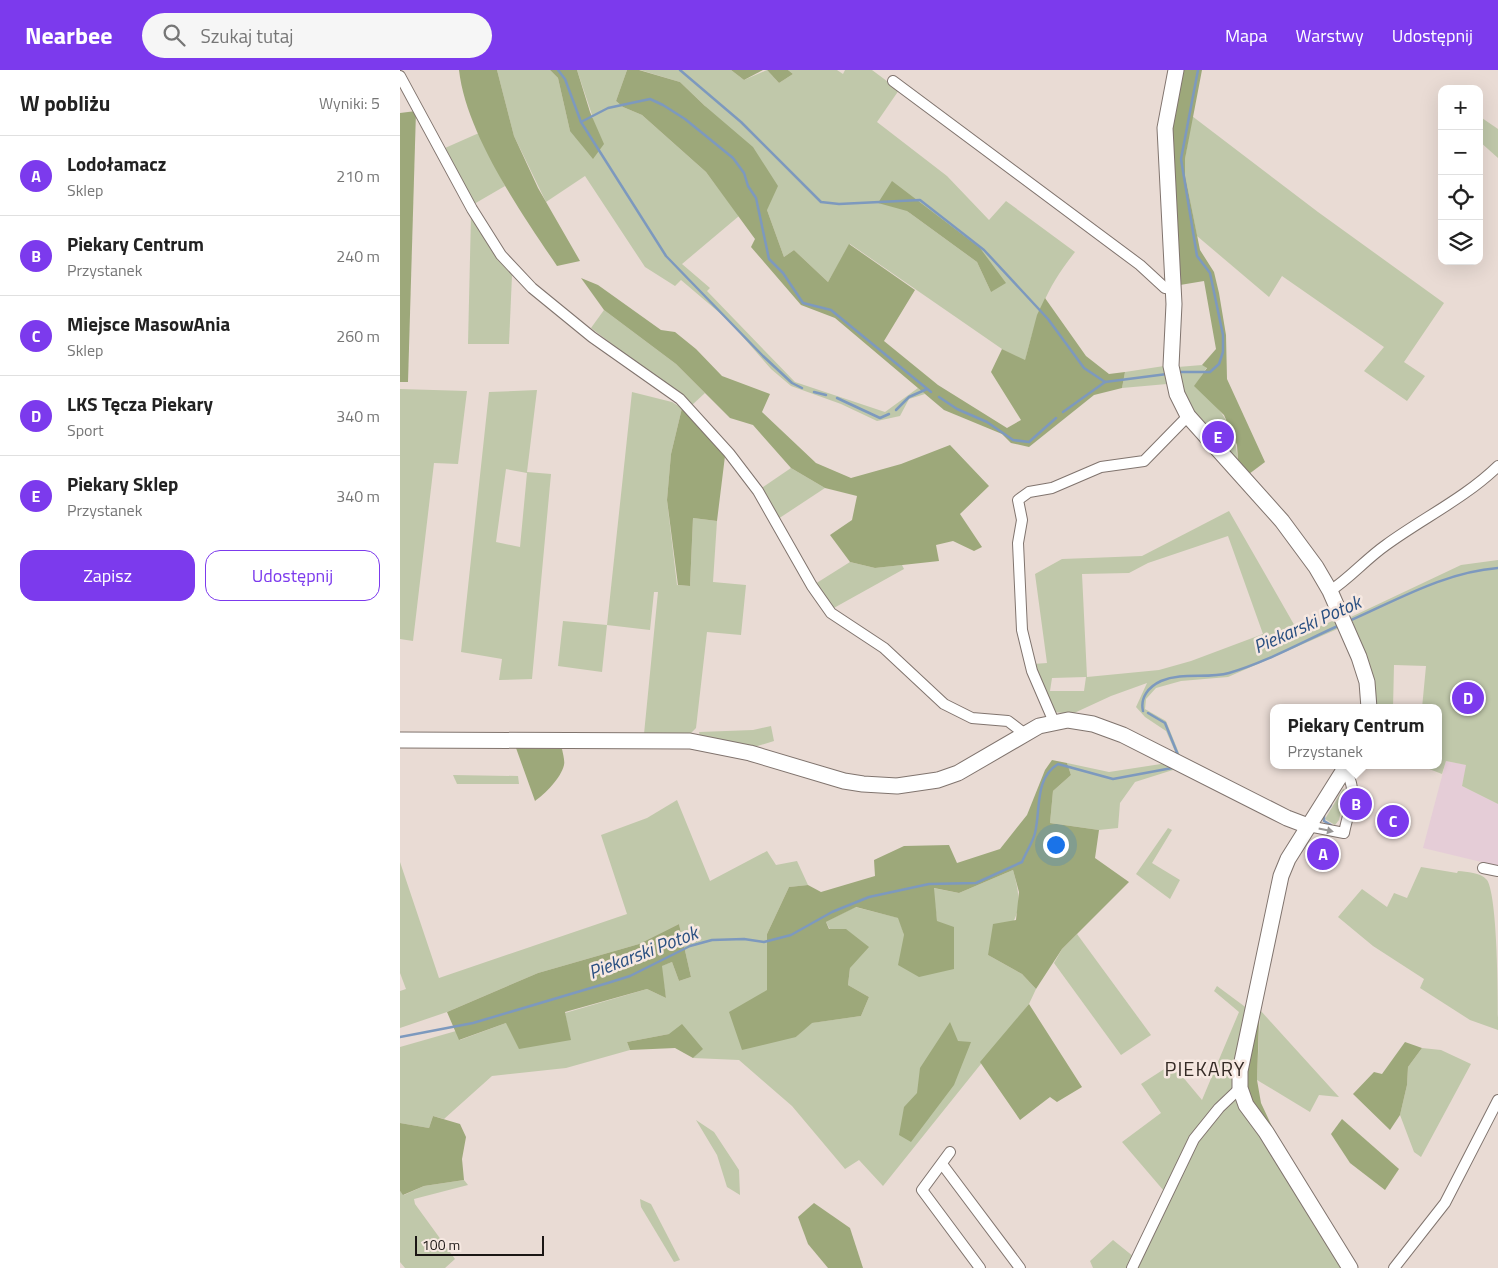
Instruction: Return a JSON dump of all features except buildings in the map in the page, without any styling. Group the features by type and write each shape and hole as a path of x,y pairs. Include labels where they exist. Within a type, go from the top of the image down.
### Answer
{"street":[{"path":"1176,70 1165,128 1173,288 1171,366 1174,383 1181,405 1188,416 1282,521 1310,557 1330,591 1344,622 1367,682 1368,704"},
{"path":"400,76 472,209 501,255 532,288 592,337 680,399 729,453 758,491 812,586 831,613 884,648 944,704 972,718 1008,721 1025,734"},
{"path":"893,81 1140,265 1165,288 1173,288"},
{"path":"1054,722 1032,671 1022,630 1018,542 1022,520 1018,500 1029,492 1052,488 1101,468 1144,461 1188,416"},
{"path":"1330,591 1373,554 1462,496 1498,466"},
{"path":"400,740 690,741 750,753 844,780 863,784 897,786 938,780 958,773 982,761 1025,734 1054,722 1068,720 1093,724 1123,735 1291,820 1308,826 1344,833 1352,785 1346,769"},
{"path":"1344,769 1288,859 1278,889 1240,1071 1240,1088 1246,1105 1266,1132 1350,1268"},
{"path":"1483,868 1498,871"},
{"path":"1132,1268 1194,1139 1218,1108 1240,1088"},
{"path":"1394,1268 1445,1203 1498,1100"},
{"path":"950,1152 922,1190 980,1268"},
{"path":"942,1164 1020,1268"}],"shaded area":[{"path":"1446,761 1467,765 1462,786 1498,804 1498,866 1423,848"}],"green space":[{"path":"459,70 497,70 514,136 538,188 580,261 557,266 512,198 472,120"},
{"path":"497,70 550,70 558,78 570,131 593,118 577,70 627,70 616,101 623,107 642,115 706,172 739,216 682,264 710,288 707,291 795,382 885,412 918,388 925,394 909,399 900,416 877,421 841,404 791,386 771,369 728,320 681,280 675,286 645,267 585,176 546,202 514,136"},
{"path":"550,70 577,70 590,112 604,144 593,159 570,131 558,78"},
{"path":"627,70 639,70 680,82 753,147 778,186 767,210 784,257 794,250 828,282 849,244 915,290 884,341 938,385 1007,428 1021,420 991,372 1002,349 1025,360 1037,315 1045,298 1086,356 1109,374 1125,372 1122,388 1094,395 1029,447 1011,443 1002,434 944,410 835,318 801,305 751,247 755,239 706,172 642,115 623,107 616,101"},
{"path":"640,70 731,70 744,80 767,70 779,83 793,74 788,70 837,70 843,74 845,70 872,70 899,90 877,122 947,176 989,220 1006,201 1075,252 1056,278 1043,303 1025,361 1002,349 850,244 828,282 794,250 784,257 767,210 705,106 680,82","holes":["907,211 980,248 991,292 977,262"]},
{"path":"731,70 763,70 744,80"},
{"path":"767,70 788,70 793,74 779,83"},
{"path":"1181,70 1202,70 1185,159 1185,175 1200,250 1214,272 1219,293 1226,335 1227,379 1265,462 1249,474 1238,461 1237,445 1224,415 1194,386 1207,368 1202,365 1216,349 1204,281 1180,285 1170,125"},
{"path":"416,111 408,382 400,382 400,113"},
{"path":"1192,116 1318,212 1444,303 1404,362 1425,376 1407,401 1364,371 1384,347 1282,276 1269,297 1197,236 1185,175 1185,159"},
{"path":"1483,119 1498,129 1498,158 1483,145"},
{"path":"479,133 505,186 474,204 445,148"},
{"path":"892,181 980,248 1006,283 991,292 977,262 907,211 878,203"},
{"path":"471,215 512,275 509,344 468,344"},
{"path":"581,278 598,285 661,330 675,332 696,349 722,376 770,394 762,412 816,463 851,478 901,464 950,445 989,486 960,514 982,547 974,551 953,541 936,545 939,561 875,568 850,562 830,535 852,520 857,496 825,488 791,468 753,425 730,418 676,364 604,310"},
{"path":"604,310 676,364 705,393 692,405 591,328"},
{"path":"1202,365 1207,367 1195,386 1212,402 1225,419 1234,438 1238,461 1194,412 1185,396 1178,367"},
{"path":"1164,366 1167,384 1122,388 1125,372"},
{"path":"400,389 467,391 458,464 434,463 413,641 400,639"},
{"path":"537,390 527,472 551,474 532,679 499,680 502,659 461,652 489,392","holes":["506,469 527,473 520,547 496,542"]},
{"path":"632,392 672,402 682,408 671,454 667,500 677,585 690,586 693,518 717,521 713,582 746,585 741,635 707,632 696,728 689,735 644,734 658,592 654,592 650,630 607,625"},
{"path":"682,408 725,456 717,521 693,518 690,586 678,585 667,500 671,454"},
{"path":"791,468 825,488 778,519 760,489"},
{"path":"1229,511 1300,635 1337,619 1342,627 1228,677 1181,681 1156,688 1146,699 1145,709 1166,721 1181,758 1177,756 1166,731 1145,717 1136,707 1147,683 1111,696 1072,714 1054,712 1033,664 1047,663 1035,574 1062,559 1142,556","holes":["1228,536 1263,634 1191,661 1159,670 1087,677 1082,574 1129,573 1148,563","1086,677 1084,691 1050,691 1052,678"]},
{"path":"1498,560 1498,804 1462,786 1466,765 1446,761 1442,774 1429,769 1442,769 1442,704 1422,704 1426,666 1394,665 1393,704 1373,704 1371,675 1351,617 1461,565"},
{"path":"850,562 875,568 902,565 904,569 832,609 815,584"},
{"path":"563,621 607,625 602,672 558,666"},
{"path":"771,726 774,741 751,748 700,737 699,732 753,730"},
{"path":"516,748 562,749 564,765 560,775 535,801"},
{"path":"1052,760 1067,763 1071,775 1053,791 1050,823 1099,830 1095,858 1129,882 1062,949 1036,989 1022,974 988,955 993,924 1016,920 1019,892 1013,870 959,893 934,888 937,921 954,927 954,969 919,977 898,965 904,935 898,918 856,907 826,922 829,929 846,929 869,947 850,968 848,985 869,997 861,1016 812,1023 796,1037 742,1050 729,1012 767,990 767,934 789,887 808,885 821,892 875,876 874,860 904,846 949,845 957,863 1000,849 1027,815 1045,770"},
{"path":"1067,763 1109,772 1161,764 1176,769 1135,782 1120,803 1118,828 1099,830 1050,823 1053,791 1071,775"},
{"path":"453,775 518,776 519,784 457,784"},
{"path":"1343,789 1346,790 1339,820 1335,825 1325,819"},
{"path":"677,800 710,881 767,851 776,865 797,861 808,885 789,887 767,934 767,990 796,1037 811,1023 861,1016 869,997 848,985 850,968 826,922 855,907 899,918 904,935 937,921 933,888 959,893 1013,870 1018,898 1016,917 988,955 1022,974 1036,989 1029,1004 883,1186 859,1160 845,1169 792,1106 739,1060 693,1058 702,1049 669,1034 627,1042 630,1050 566,1068 492,1076 444,1119 433,1116 429,1128 400,1123 400,1047 456,1031 460,1040 506,1023 570,1040 565,1013 647,989 666,998 661,966 672,962 679,981 691,977 679,924 639,944 538,973 447,1012 400,1028 400,991 406,989 400,973 400,862 439,978 627,914 601,835 647,818"},
{"path":"1168,828 1172,830 1152,863 1180,880 1170,899 1136,874"},
{"path":"1421,867 1457,873 1458,871 1473,873 1481,875 1487,880 1491,890 1495,928 1498,1030 1470,1020 1420,988 1424,979 1373,946 1338,917 1362,889 1387,907 1394,893 1407,898"},
{"path":"679,924 691,977 679,981 672,962 662,966 666,998 647,989 565,1012 571,1040 519,1049 506,1023 459,1040 447,1012 538,973 639,944"},
{"path":"1077,934 1151,1035 1121,1055 1054,963 1062,949"},
{"path":"1217,986 1248,1009 1234,1087 1191,1135 1164,1191 1122,1142 1161,1113 1141,1084 1172,1064 1202,1100 1239,1012 1214,991"},
{"path":"1029,1004 1082,1087 1057,1102 1050,1097 1020,1120 980,1062"},
{"path":"1260,1010 1339,1097 1319,1095 1310,1112 1257,1080"},
{"path":"1255,1021 1259,1022 1257,1080 1261,1103 1277,1137 1254,1110 1249,1096 1247,1075"},
{"path":"950,1022 958,1041 971,1042 954,1085 911,1142 899,1135 904,1107 917,1093 920,1068"},
{"path":"682,1024 703,1049 693,1058 675,1048 630,1050 627,1042 669,1034"},
{"path":"1405,1042 1422,1048 1408,1067 1407,1085 1400,1115 1390,1130 1353,1094 1374,1072 1382,1074"},
{"path":"1422,1048 1441,1050 1471,1064 1421,1157 1414,1152 1400,1115 1407,1085 1408,1067"},
{"path":"1238,1094 1342,1268 1093,1268 1090,1261 1113,1240 1139,1261 1197,1141"},
{"path":"433,1116 460,1124 466,1137 462,1159 464,1180 424,1186 403,1195 400,1191 400,1123 429,1128"},
{"path":"1342,1119 1399,1169 1385,1190 1350,1163 1331,1134"},
{"path":"696,1120 714,1132 739,1170 740,1195 727,1187 717,1155"},
{"path":"464,1180 468,1185 414,1199 415,1204 455,1259 445,1268 405,1268 400,1262 400,1191 404,1195 424,1186"},
{"path":"640,1199 651,1204 680,1260 674,1262 641,1207"},
{"path":"814,1203 850,1228 863,1268 828,1268 808,1244 798,1217"}],"waterway":[{"path":"558,70 565,79 581,122 666,256 763,356 792,383 802,388"},
{"path":"680,70 741,122 821,202 839,204 920,200 984,250 1048,319 1084,368 1105,382"},
{"path":"1177,372 1210,372 1219,364 1223,352 1223,335 1210,273 1197,256 1181,159 1198,70"},
{"path":"581,122 608,108 650,99 685,119 733,158 744,173 748,186 756,198 769,259 783,273 803,303 831,310 931,392"},
{"path":"1063,412 1105,382 1167,374"},
{"path":"896,410 909,397 927,389"},
{"path":"814,392 826,395"},
{"path":"939,397 957,409 987,422 1013,440 1029,442 1056,418"},
{"path":"837,398 880,418 889,414"},
{"name":"Piekarski Potok","path":"1349,621 1440,581 1459,575 1498,568"},
{"name":"Piekarski Potok","path":"1143,711 1142,706 1146,693 1152,686 1161,681 1169,678 1212,676 1229,673 1271,657 1340,625"},
{"name":"Piekarski Potok","path":"1148,713 1165,723 1178,755"},
{"name":"Piekarski Potok","path":"400,1037 473,1023 611,982 630,976 690,946 712,940 744,939 764,942 791,935 832,912 869,897 929,884 976,883 1022,862 1035,833 1042,786 1050,770 1058,764 1113,779 1172,768"},
{"path":"1326,812 1331,805"},
{"path":"1324,815 1324,821 1331,825"}],"place":[{"name":"Piekary Sklep","path":"1218,437"},
{"name":"LKS Tęcza Piekary","path":"1468,698"},
{"name":"Piekary Centrum","path":"1356,804"},
{"name":"Miejsce MasowAnia","path":"1393,821"},
{"name":"Lodołamacz","path":"1323,854"}],"district":[{"name":"PIEKARY","path":"1205,1069"}]}
